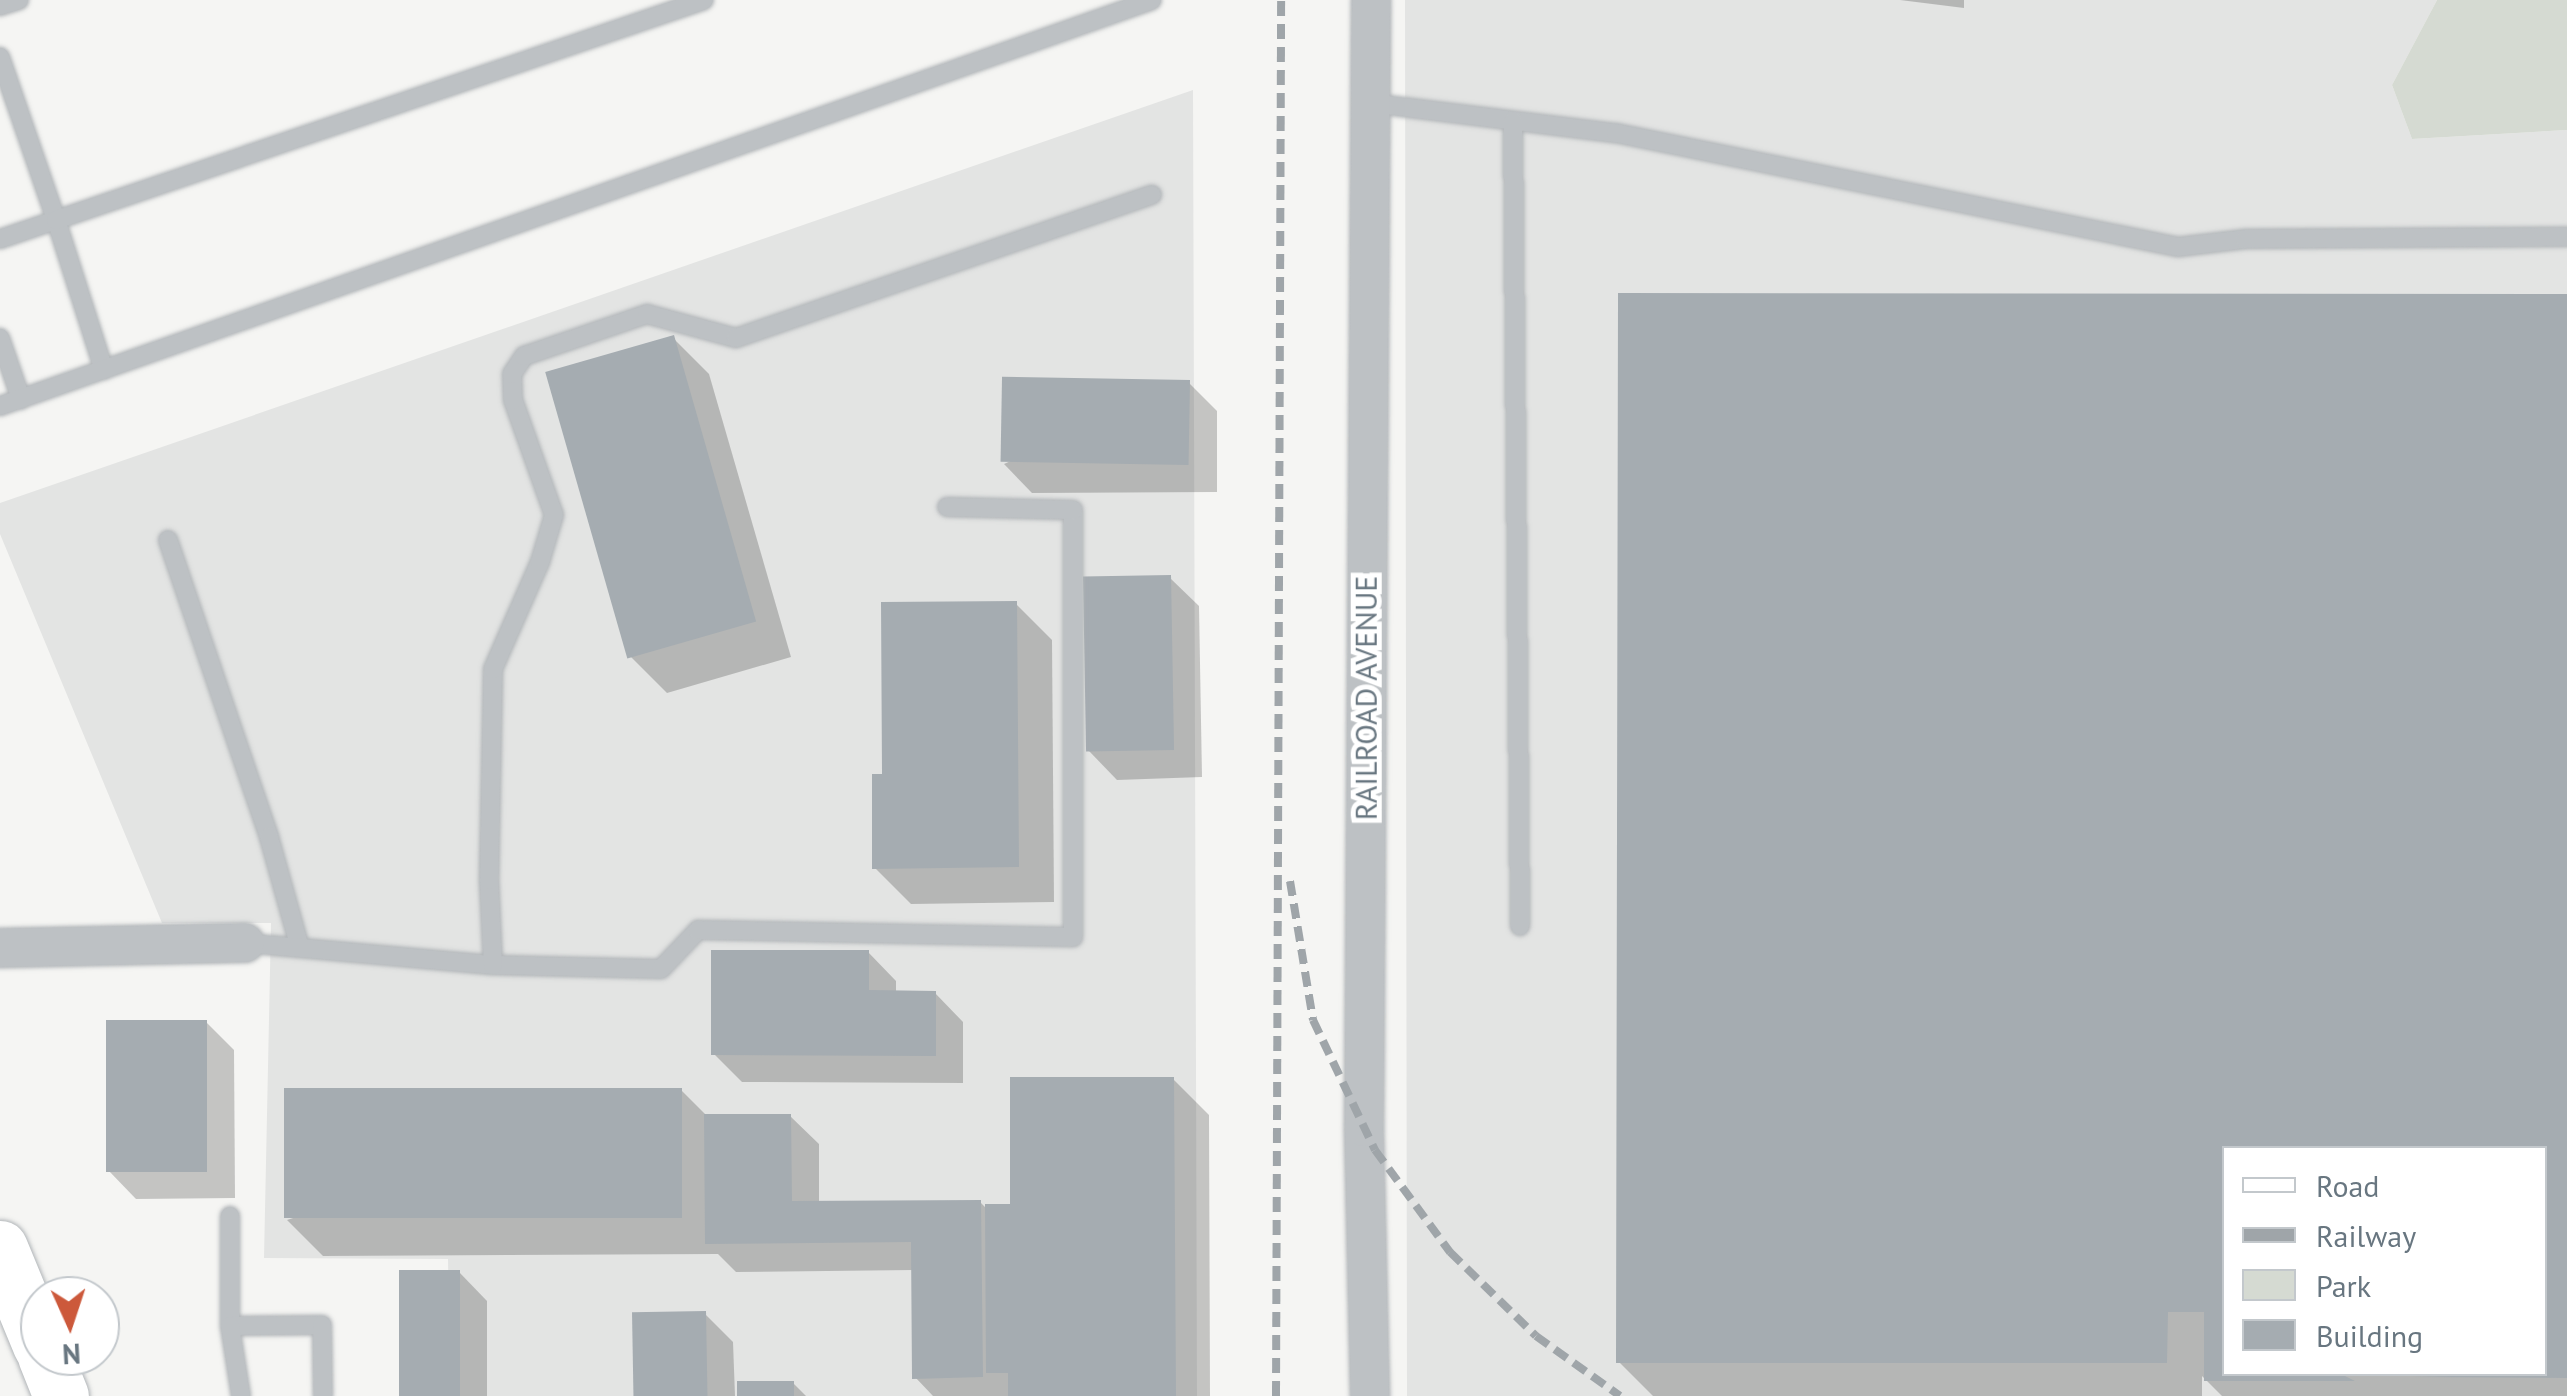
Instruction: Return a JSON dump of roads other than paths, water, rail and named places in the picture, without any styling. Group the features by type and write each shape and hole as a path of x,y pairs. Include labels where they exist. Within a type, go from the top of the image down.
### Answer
{"main road":[{"path":"0,1248 20,1296"}],"street":[{"name":"RAILROAD AVENUE","path":"1370,1396 1364,1108 1371,0"},
{"path":"0,948 245,943"}],"lane":[{"path":"0,6 19,0"},
{"path":"0,239 704,0"},
{"path":"0,406 1152,0"},
{"path":"0,57 104,370"},
{"path":"1370,103 1616,133 2178,247 2245,239 2567,237"},
{"path":"1514,121 1520,926"},
{"path":"493,965 489,880 493,669 540,562 554,516 513,400 512,374 524,356 647,314 736,338 1152,195"},
{"path":"0,338 21,399"},
{"path":"245,943 493,965 661,969 698,930 1073,937 1073,510 946,507"},
{"path":"168,540 269,837 300,948"},
{"path":"230,1216 230,1326 241,1396"},
{"path":"230,1326 322,1324 324,1396"}],"railway":[{"path":"1276,1396 1281,0"},
{"path":"1290,881 1313,1020 1375,1150 1450,1252 1536,1336 1620,1396"}]}
